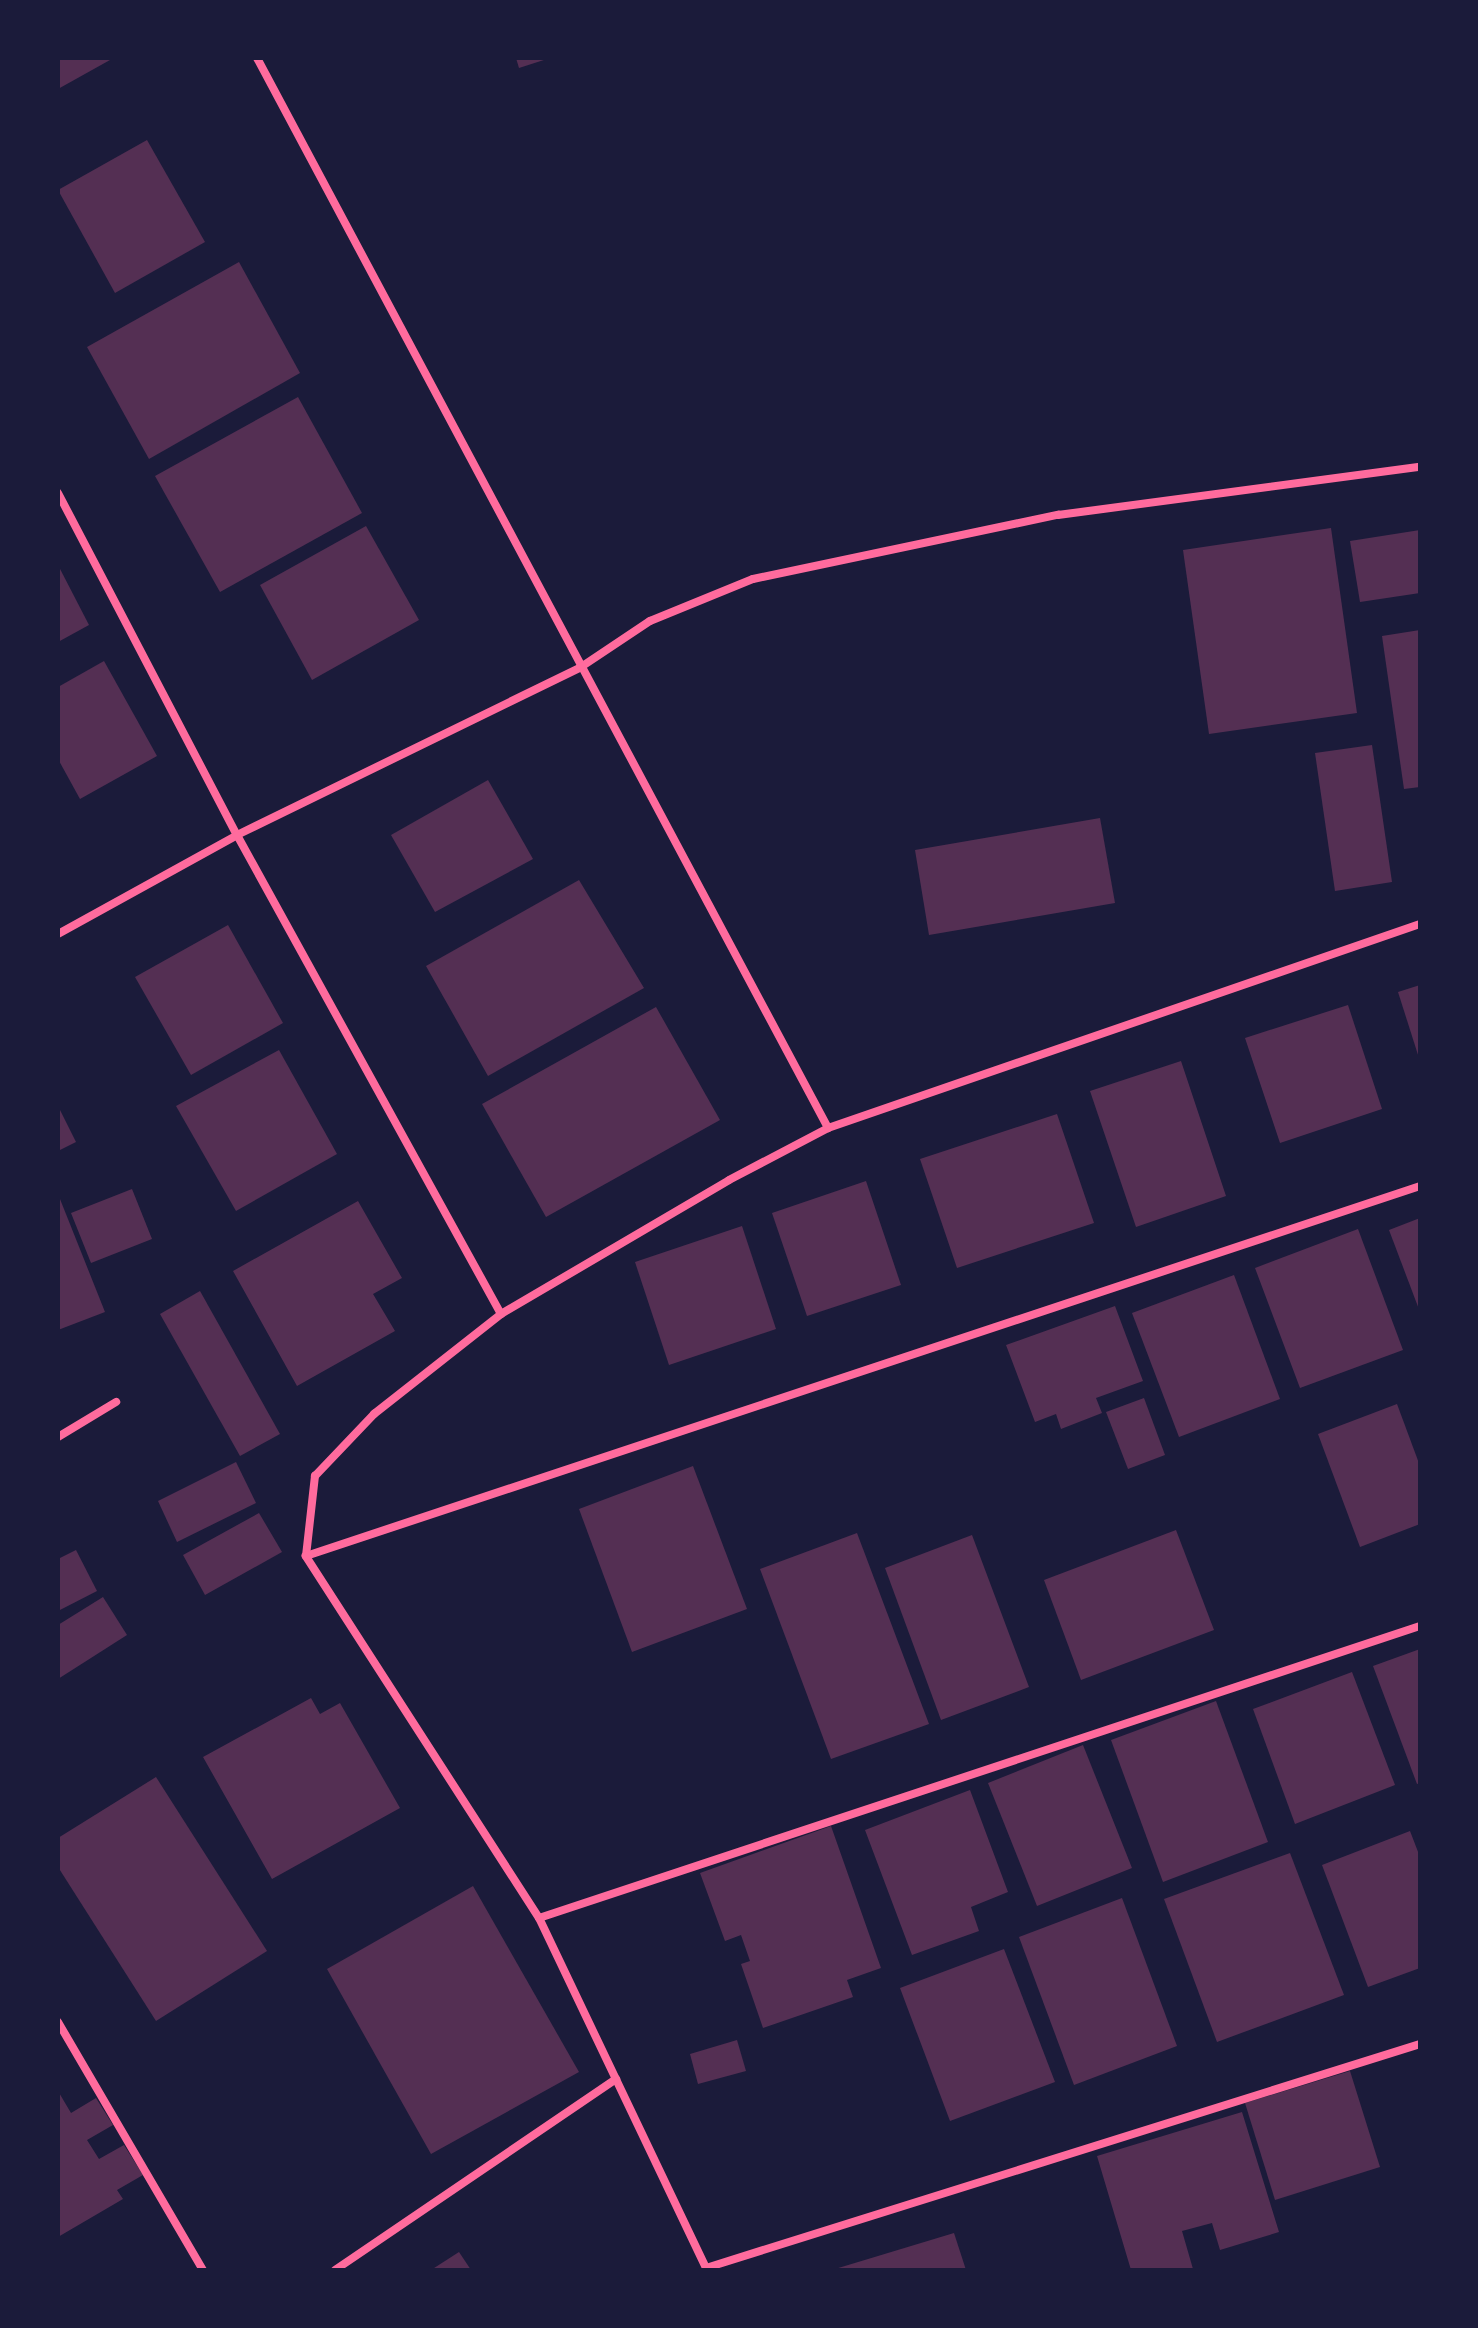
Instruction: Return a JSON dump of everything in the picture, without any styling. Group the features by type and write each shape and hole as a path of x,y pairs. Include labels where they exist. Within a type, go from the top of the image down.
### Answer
{"street":[{"path":"257,58 828,1128"},
{"path":"58,934 237,835 581,667 650,621 753,579 1058,515 1420,467"},
{"path":"58,493 237,835 501,1314"},
{"path":"1420,924 828,1128 501,1314 374,1414 315,1476 306,1556 539,1918 707,2269 1420,2044"},
{"path":"306,1556 1420,1186"},
{"path":"58,1437 116,1402"},
{"path":"539,1918 1420,1626"},
{"path":"58,2022 203,2270"},
{"path":"335,2270 616,2079"}],"building":[{"path":"58,58 109,58 110,60 58,89"},
{"path":"516,58 546,58 547,59 519,68"},
{"path":"147,140 205,242 115,293 58,190"},
{"path":"239,262 300,373 149,459 87,347"},
{"path":"298,397 362,513 220,592 155,476"},
{"path":"366,526 419,620 312,680 260,585"},
{"path":"1331,528 1357,713 1209,734 1183,550"},
{"path":"1420,530 1420,593 1360,602 1350,541"},
{"path":"58,565 89,625 58,642"},
{"path":"1420,630 1420,787 1404,789 1382,636"},
{"path":"104,661 157,756 80,799 58,759 58,687"},
{"path":"1372,745 1392,882 1335,891 1315,753"},
{"path":"488,780 533,859 435,912 391,835"},
{"path":"1100,818 1115,903 929,935 915,850"},
{"path":"579,880 644,988 488,1076 426,966"},
{"path":"228,925 283,1023 191,1075 135,977"},
{"path":"1420,985 1420,1058 1419,1058 1398,992"},
{"path":"1348,1005 1382,1109 1280,1143 1245,1038"},
{"path":"656,1007 720,1120 546,1217 482,1104"},
{"path":"279,1050 337,1154 236,1211 176,1106"},
{"path":"1181,1061 1226,1196 1136,1227 1090,1091"},
{"path":"58,1106 76,1142 58,1151"},
{"path":"1057,1114 1094,1223 957,1268 920,1159"},
{"path":"866,1181 901,1285 807,1316 772,1213"},
{"path":"132,1189 152,1239 91,1263 71,1213"},
{"path":"58,1194 105,1312 58,1330"},
{"path":"358,1201 402,1278 373,1294 395,1331 297,1386 233,1271"},
{"path":"1420,1218 1420,1312 1389,1230"},
{"path":"742,1226 776,1329 669,1365 635,1262"},
{"path":"1358,1229 1403,1350 1300,1388 1255,1268"},
{"path":"1234,1275 1280,1399 1179,1437 1132,1313"},
{"path":"200,1291 280,1434 240,1456 160,1314"},
{"path":"1115,1306 1143,1381 1096,1398 1102,1413 1061,1429 1056,1414 1035,1422 1006,1345"},
{"path":"1144,1398 1165,1455 1128,1469 1106,1412"},
{"path":"1397,1404 1420,1466 1420,1524 1360,1547 1318,1434"},
{"path":"236,1462 256,1503 177,1542 158,1501"},
{"path":"693,1466 747,1609 632,1652 579,1509"},
{"path":"259,1513 282,1552 205,1595 183,1555"},
{"path":"1176,1530 1214,1630 1081,1680 1044,1580"},
{"path":"857,1533 929,1724 831,1759 760,1569"},
{"path":"972,1535 1029,1687 941,1720 885,1568"},
{"path":"76,1550 97,1591 58,1611 58,1559"},
{"path":"103,1597 127,1635 58,1679 58,1625"},
{"path":"1420,1649 1420,1783 1417,1784 1373,1666"},
{"path":"1352,1672 1395,1785 1295,1824 1253,1709"},
{"path":"311,1698 320,1714 340,1703 400,1808 272,1879 203,1757"},
{"path":"1216,1701 1268,1842 1163,1882 1111,1740"},
{"path":"1083,1745 1132,1868 1037,1906 988,1783"},
{"path":"156,1777 267,1951 156,2021 58,1867 58,1838"},
{"path":"970,1790 1008,1892 971,1907 979,1931 912,1955 865,1830"},
{"path":"831,1826 881,1968 847,1980 853,1997 763,2028 741,1964 750,1961 741,1935 725,1941 700,1873"},
{"path":"1410,1831 1420,1857 1420,1968 1368,1987 1322,1865"},
{"path":"1290,1853 1344,1995 1217,2042 1164,1899"},
{"path":"473,1886 579,2072 431,2154 327,1969"},
{"path":"1122,1898 1177,2046 1074,2085 1019,1937"},
{"path":"1004,1949 1055,2082 950,2121 900,1988"},
{"path":"737,2040 746,2071 698,2084 690,2054"},
{"path":"1350,2071 1380,2167 1275,2200 1245,2103"},
{"path":"58,2091 71,2113 96,2098 113,2125 87,2140 99,2159 124,2145 143,2175 117,2190 123,2199 58,2237"},
{"path":"1242,2112 1279,2232 1220,2250 1212,2223 1182,2231 1193,2269 1131,2270 1097,2156"},
{"path":"954,2233 966,2270 835,2270 835,2269"},
{"path":"459,2252 471,2270 431,2270"}]}
